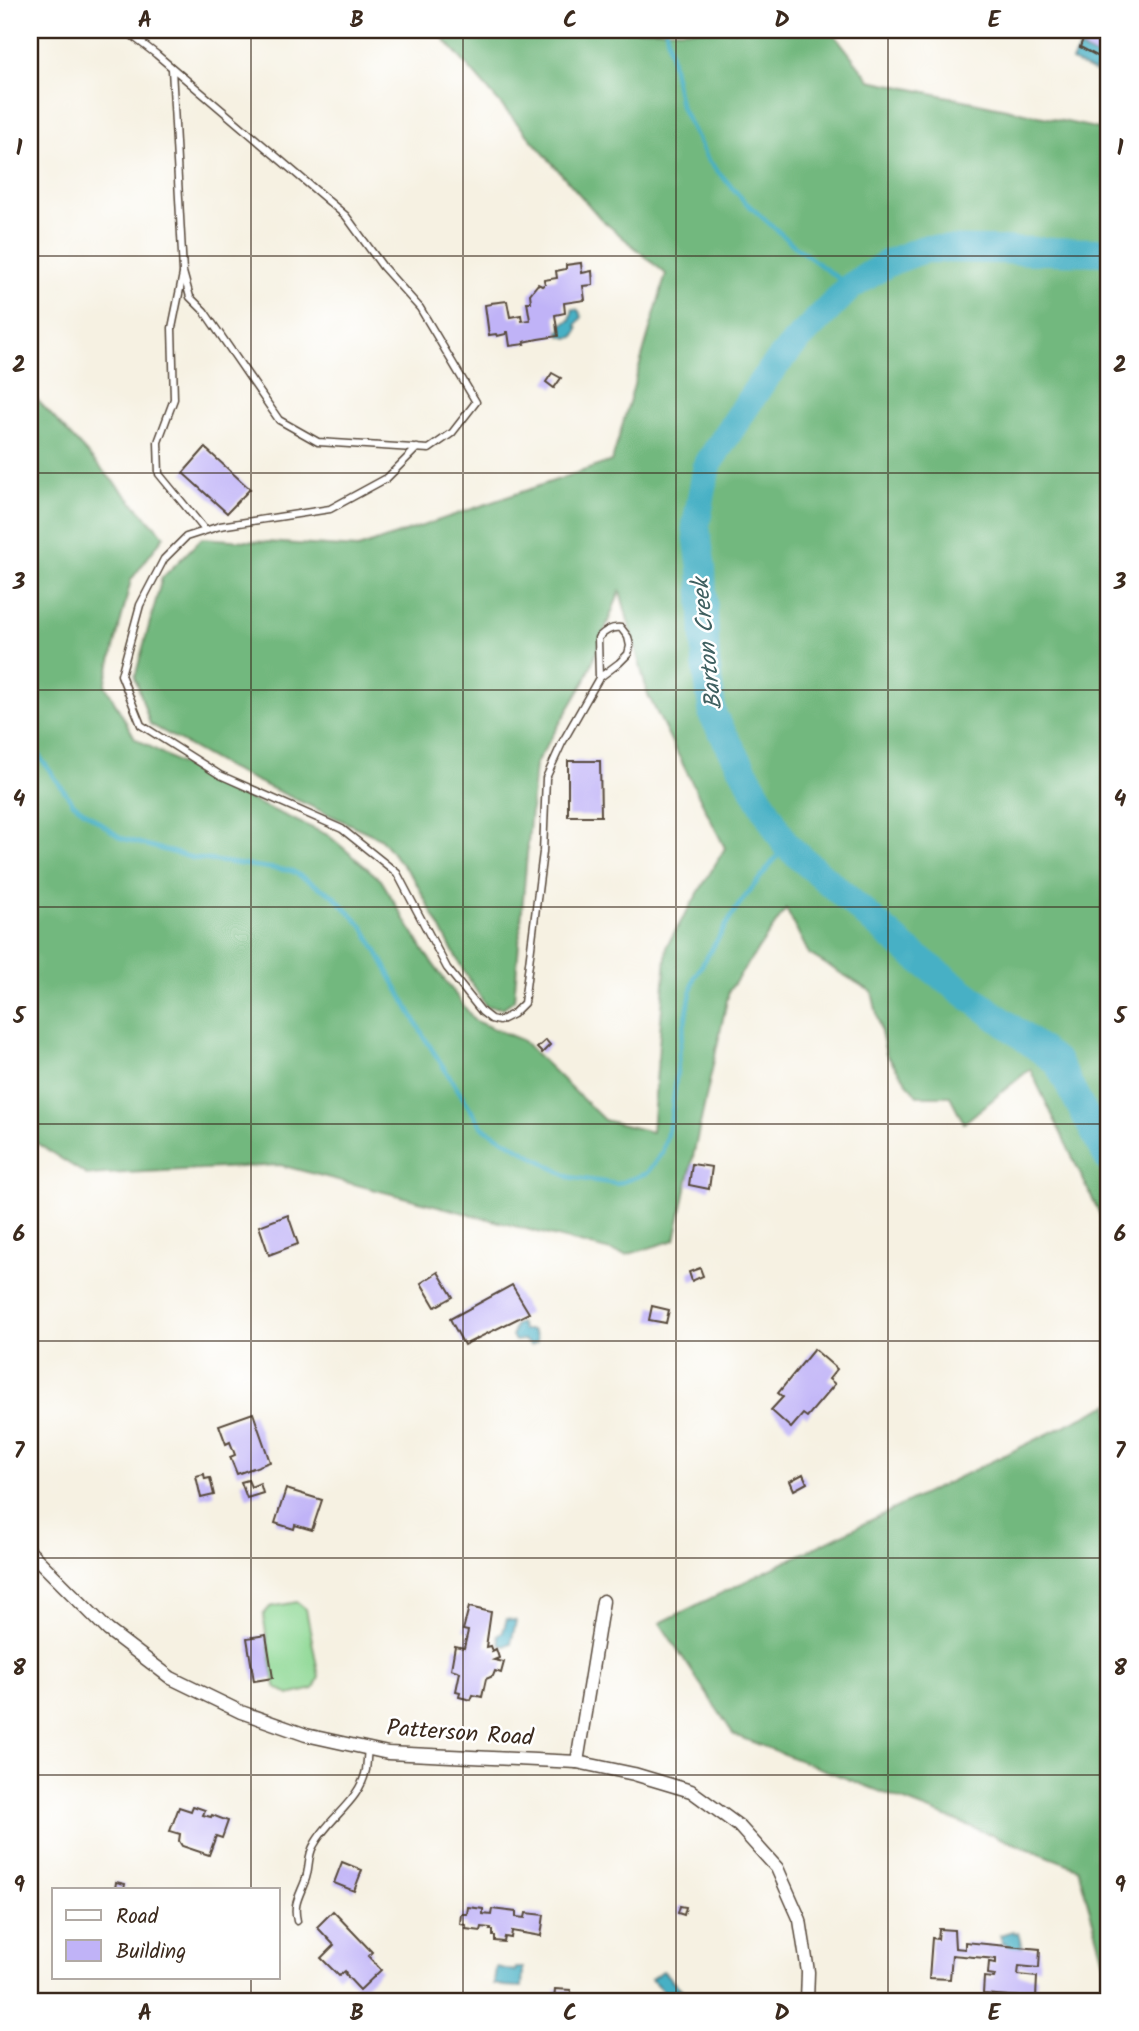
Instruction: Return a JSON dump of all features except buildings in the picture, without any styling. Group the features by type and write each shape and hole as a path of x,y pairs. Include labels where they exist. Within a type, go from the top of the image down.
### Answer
{"street":[{"name":"Patterson Road","path":"30,1552 108,1630 176,1682 241,1712 293,1730 388,1753 577,1762 634,1774 691,1791 739,1826 777,1868 800,1920 808,1972 807,2001"},
{"path":"577,1762 603,1601"}],"lane":[{"path":"115,30 130,34 172,69 346,216 383,267 420,308 476,402 452,433 429,449 318,442 279,421 204,312 190,297 183,272 172,69"},
{"path":"183,272 172,328 174,399 158,442 159,474 205,530"},
{"path":"417,448 387,478 330,509 205,530 186,537 164,559 140,605 121,675 141,725 220,775 342,829 397,873 447,968 482,1012 499,1021 513,1014 524,1003 543,852 547,778 562,743 599,678 628,654 628,638 621,628 608,629 598,638 599,678"},
{"path":"297,1922 294,1909 307,1876 308,1860 314,1845 328,1824 355,1796 366,1772 368,1749"}],"green space":[{"path":"436,30 831,30 870,80 1109,131 1109,1233 1030,1069 964,1123 950,1096 917,1096 886,1054 872,992 809,954 786,909 729,991 675,1240 626,1255 280,1165 87,1175 30,1139 30,392 164,536 131,580 105,685 135,738 222,787 328,835 381,880 425,953 475,1021 522,1040 604,1120 652,1132 667,945 725,848 648,695 620,591 585,681 535,765 514,1000 503,1008 486,1006 462,968 414,879 380,838 234,771 150,724 135,677 162,578 202,538 358,548 612,461 666,274 600,218"},
{"path":"1109,1404 1109,1978 1078,1868 734,1735 660,1623"},
{"path":"297,1602 306,1609 319,1677 314,1689 289,1695 275,1686 263,1615 270,1607"}],"water":[{"path":"1079,48 1101,58 1094,72 1072,61"},
{"path":"573,309 578,310 582,317 576,325 578,329 574,337 561,336 559,331 563,330 562,324 570,320"},
{"path":"520,1323 523,1330 532,1330 537,1342 531,1345 523,1340 515,1341 512,1336 515,1325"},
{"path":"507,1619 516,1621 511,1643 505,1646 500,1645 498,1636 503,1632"},
{"path":"1013,1931 1014,1934 1018,1933 1023,1951 1009,1949 1007,1943 1003,1944 1000,1935"},
{"path":"496,1967 515,1971 516,1968 523,1968 522,1987 494,1984"},
{"path":"663,1971 683,1991 673,2001 651,1979"}],"waterway":[{"path":"666,30 680,105 708,160 744,201 797,248 850,287"},
{"name":"Barton Creek","path":"1109,252 924,249 888,263 850,287 790,348 764,379 707,465 696,526 702,569 706,663 713,716 786,845 907,950 1057,1062 1109,1160"},
{"path":"30,743 73,803 121,838 193,858 292,871 334,896 364,928 426,1040 482,1127 569,1177 617,1184 647,1173 662,1153 671,1119 680,1047 694,978 738,906 786,845"}]}
